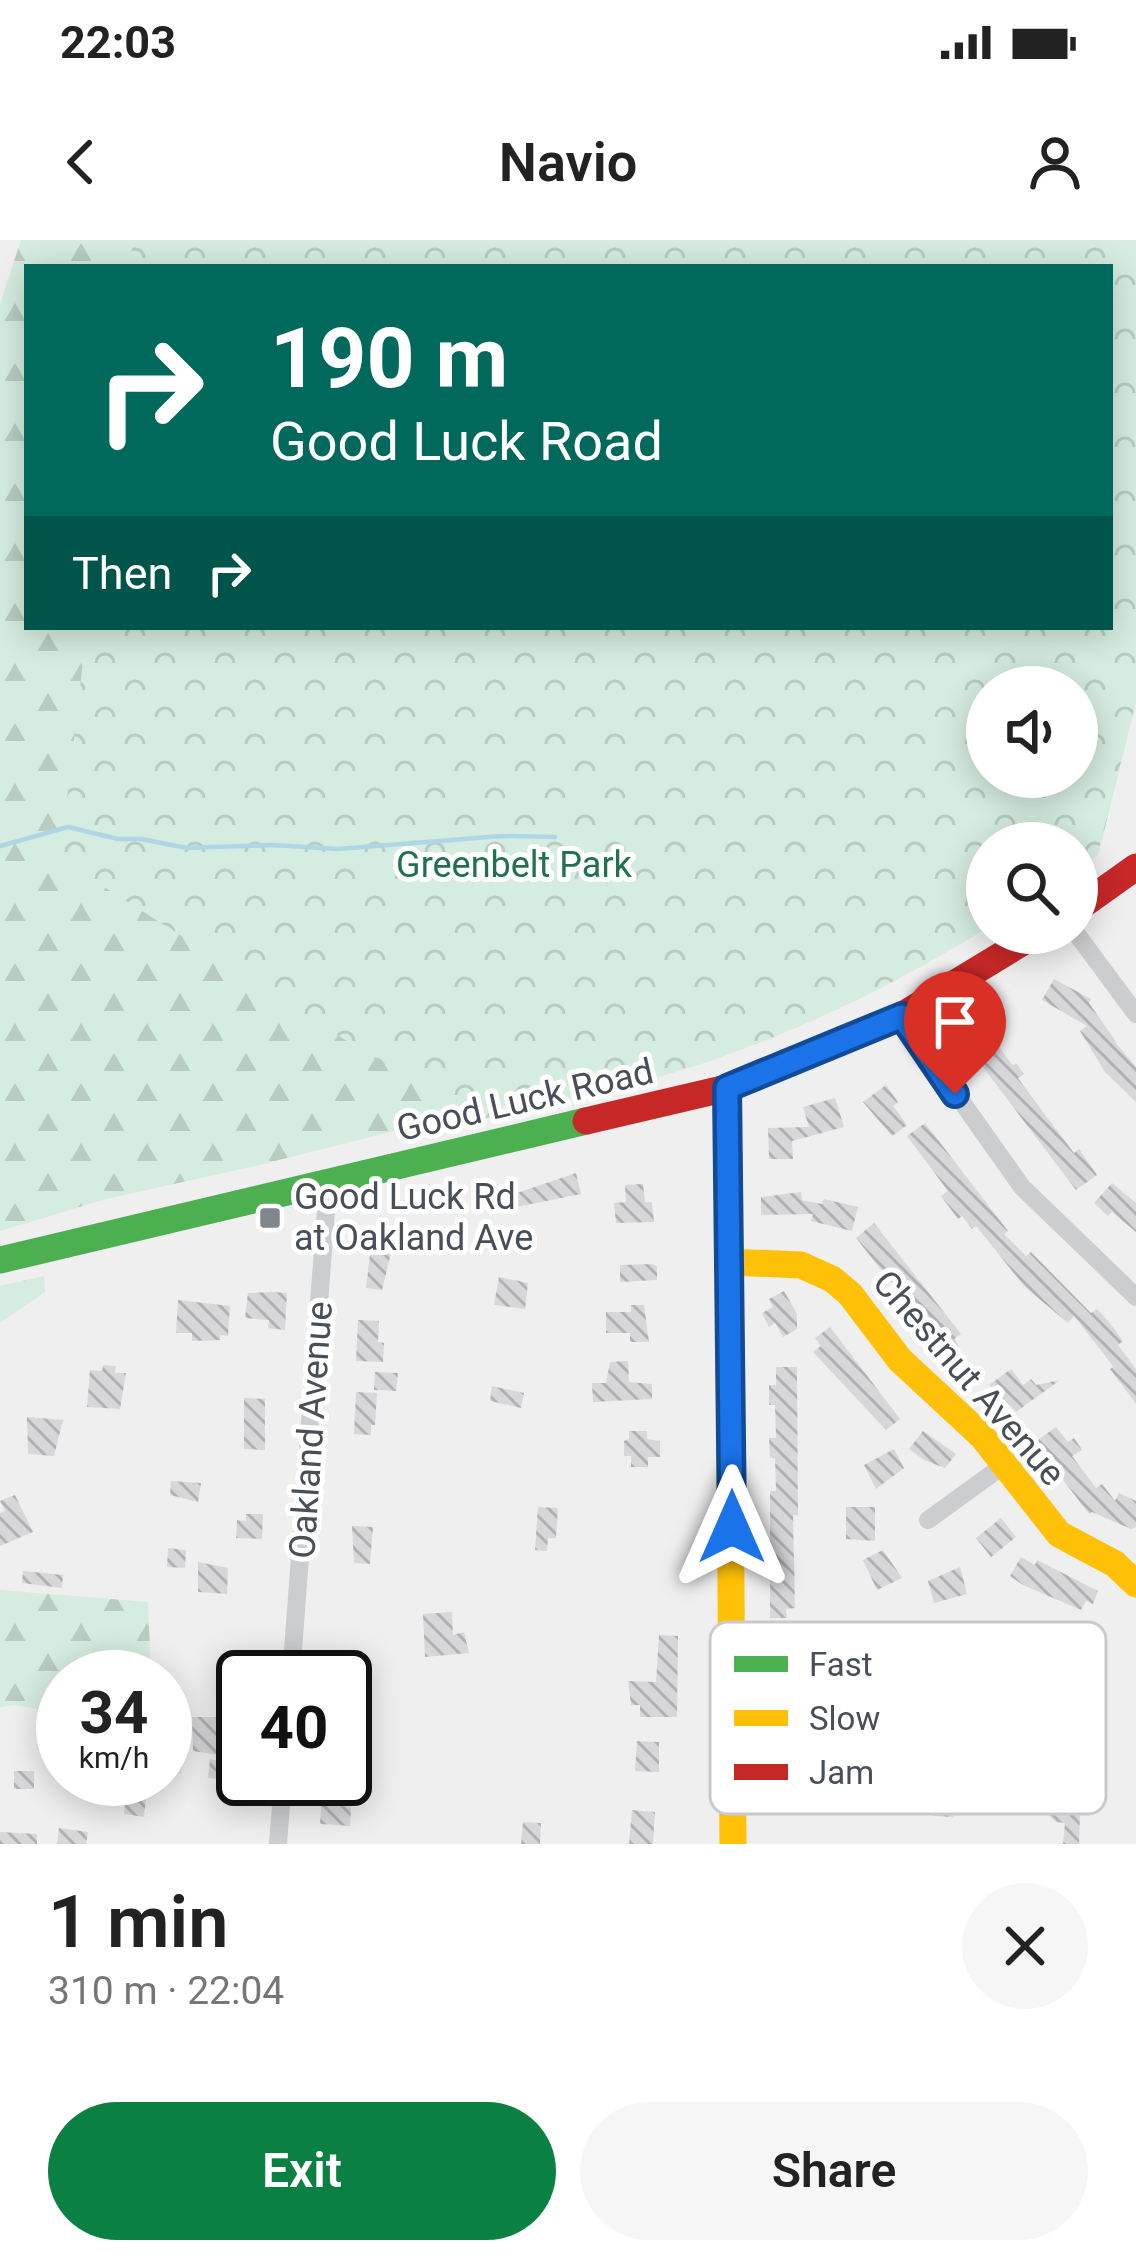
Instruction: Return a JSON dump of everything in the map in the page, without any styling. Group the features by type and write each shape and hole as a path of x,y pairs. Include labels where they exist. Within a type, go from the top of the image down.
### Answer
{"street":[{"path":"1098,894 1136,867"},
{"name":"Good Luck Road","path":"0,1260 727,1088 902,1016 1004,954"},
{"path":"1092,954 1136,1014"},
{"path":"902,1016 1022,1187 1136,1297"},
{"path":"727,1088 732,1622"},
{"name":"Oakland Avenue","path":"294,1650 328,1184"},
{"name":"Chestnut Avenue","path":"730,1262 801,1264 832,1279 850,1294 900,1360 982,1436 1059,1534 1115,1564 1136,1584"},
{"path":"928,1520 1004,1465"},
{"path":"278,1844 282,1806"},
{"path":"733,1814 733,1844"}],"green space":[{"name":"Greenbelt Park","path":"21,240 1136,240 1136,702 1099,852 1098,822 966,822 966,855 557,1090 106,1199 0,1231 0,304"},
{"name":"Greenbelt Park","path":"133,240 1136,240 1136,702 1098,852 1098,822 966,822 966,940 845,1006 733,1053 628,1085 516,1111 513,1104 501,1107 501,1115 473,1121 60,859 87,630 1113,630 1113,264 130,264"},
{"path":"44,1276 45,1292 0,1323 0,1286"},
{"path":"0,1590 148,1602 150,1650 36,1650 36,1708 0,1707"}],"building":[{"path":"1054,979 1091,999 1089,1003 1117,1043 1114,1041 1136,1067 1136,1102 1105,1072 1080,1031 1087,1026 1042,1000"},
{"path":"979,1030 984,1037 989,1033 1013,1066 1016,1063 1024,1074 1018,1078 1074,1153 1079,1149 1097,1175 1076,1190 964,1042"},
{"path":"886,1085 907,1125 892,1136 863,1102"},
{"path":"835,1098 844,1127 792,1141 793,1159 769,1159 768,1128 809,1127 803,1107"},
{"path":"925,1123 1008,1231 1004,1234 1026,1256 1031,1252 1091,1313 1097,1309 1109,1322 1123,1341 1118,1345 1136,1369 1136,1404 1074,1316 1068,1323 1025,1287 976,1226 972,1229 962,1216 958,1219 941,1196 948,1191 907,1136"},
{"path":"576,1173 581,1194 511,1208 508,1196"},
{"path":"1112,1183 1136,1203 1136,1232 1094,1203"},
{"path":"643,1184 645,1202 652,1202 654,1222 616,1223 614,1203 626,1202 625,1185"},
{"path":"801,1192 802,1200 822,1204 824,1199 858,1207 852,1231 811,1221 813,1214 761,1215 761,1197"},
{"path":"874,1223 961,1334 954,1339 959,1346 947,1356 927,1336 932,1332 916,1312 911,1315 905,1310 894,1294 898,1291 856,1238"},
{"path":"371,1246 392,1249 382,1290 366,1288"},
{"path":"620,1265 657,1266 657,1280 620,1282"},
{"path":"499,1277 528,1283 525,1309 494,1305"},
{"path":"784,1291 797,1314 797,1329 783,1337 775,1323 769,1327 762,1313 773,1307 769,1299"},
{"path":"248,1293 287,1293 285,1330 268,1328 269,1320 245,1318"},
{"path":"178,1300 230,1306 228,1336 192,1341 192,1333 176,1333"},
{"path":"631,1305 644,1305 649,1342 630,1342 630,1333 606,1333 606,1312 631,1312"},
{"path":"358,1320 379,1321 383,1362 356,1361"},
{"path":"830,1327 900,1419 886,1430 813,1352 821,1346 815,1338"},
{"path":"628,1361 629,1382 652,1384 652,1399 593,1402 592,1383 606,1383 610,1362"},
{"path":"103,1365 116,1366 115,1373 126,1373 120,1409 87,1407 90,1370 102,1371"},
{"path":"776,1367 797,1367 795,1608 786,1609 787,1618 770,1618 770,1491 776,1491 769,1438 776,1438 769,1385 776,1385"},
{"path":"1011,1369 1023,1385 1031,1379 1036,1385 1060,1380 1016,1412 989,1385"},
{"path":"375,1372 398,1373 396,1391 374,1390"},
{"path":"492,1386 524,1393 521,1408 490,1401"},
{"path":"356,1392 377,1393 371,1435 354,1434"},
{"path":"244,1398 265,1399 265,1450 244,1449"},
{"path":"27,1417 63,1420 54,1456 28,1454"},
{"path":"1056,1427 1068,1442 1074,1438 1082,1450 1072,1456 1096,1488 1102,1484 1115,1501 1119,1493 1136,1501 1136,1527 1089,1514 1061,1477 1065,1473 1051,1454 1046,1457 1035,1442"},
{"path":"629,1431 647,1431 647,1439 660,1441 660,1457 648,1457 648,1467 631,1467 631,1456 624,1456"},
{"path":"923,1431 956,1454 945,1468 909,1449"},
{"path":"894,1449 904,1468 876,1489 864,1465"},
{"path":"171,1481 201,1483 198,1502 170,1495"},
{"path":"15,1495 33,1532 0,1546 0,1513 5,1511 0,1501"},
{"path":"538,1507 558,1508 556,1538 548,1538 547,1551 535,1550"},
{"path":"846,1507 875,1507 875,1541 846,1539"},
{"path":"246,1514 263,1514 262,1539 236,1538 237,1520 246,1521"},
{"path":"1001,1518 1016,1537 991,1557 976,1538"},
{"path":"352,1526 373,1527 370,1564 354,1563"},
{"path":"168,1548 186,1550 185,1568 167,1567"},
{"path":"883,1550 902,1578 877,1590 863,1560"},
{"path":"1021,1557 1035,1565 1037,1560 1098,1591 1093,1604 1086,1601 1081,1610 1023,1585 1010,1576"},
{"path":"198,1562 228,1568 227,1594 198,1592"},
{"path":"960,1567 967,1594 934,1603 928,1581"},
{"path":"23,1571 63,1575 62,1588 22,1583"},
{"path":"452,1612 453,1635 464,1632 469,1653 425,1657 423,1614"},
{"path":"659,1635 678,1636 677,1717 640,1717 640,1705 631,1705 628,1681 656,1682"},
{"path":"192,1717 216,1717 216,1754 193,1751"},
{"path":"637,1741 659,1742 659,1772 635,1771"},
{"path":"210,1759 216,1761 216,1779 208,1778"},
{"path":"14,1771 34,1771 34,1789 14,1789"},
{"path":"125,1806 145,1806 144,1817 124,1814"},
{"path":"321,1806 351,1807 350,1826 320,1824"},
{"path":"632,1810 655,1812 653,1844 629,1844"},
{"path":"1047,1814 1080,1814 1079,1844 1063,1844 1065,1823"},
{"path":"523,1822 541,1823 540,1844 521,1844"},
{"path":"59,1828 88,1832 86,1844 57,1844"},
{"path":"0,1832 37,1834 37,1844 0,1844"}],"waterway":[{"path":"0,846 68,827 187,848 338,849 502,836 555,837"}],"traffic: fast":[{"path":"0,1260 586,1121"}],"traffic: slow":[{"path":"727,1088 731,1622"},
{"path":"730,1262 801,1265 832,1279 850,1294 900,1360 982,1436 1059,1534 1115,1564 1136,1584"},
{"path":"733,1814 733,1844"}],"traffic: jam":[{"path":"1098,894 1136,867"},
{"path":"586,1121 727,1088 901,1016 1003,954"}],"place":[{"name":"Good Luck Rd at Oakland Ave","path":"270,1218"}],"route":[{"path":"732,1527 727,1088 902,1016 955,1094"}]}
